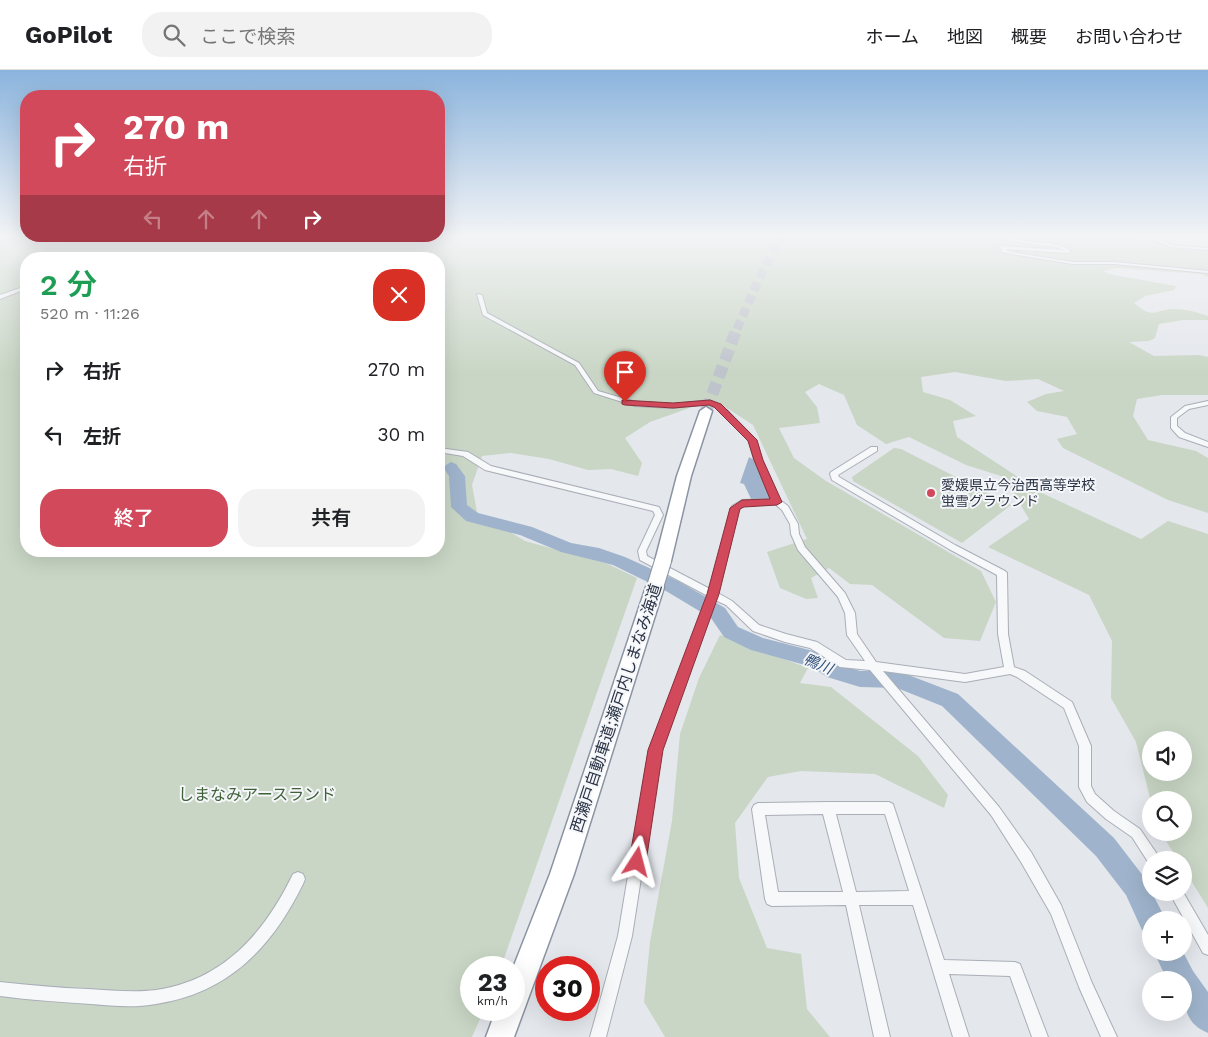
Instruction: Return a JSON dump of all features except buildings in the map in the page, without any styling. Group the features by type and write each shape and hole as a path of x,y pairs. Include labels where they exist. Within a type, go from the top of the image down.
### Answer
{"highway":[{"name":"西瀬戸自動車道;瀬戸内しまなみ海道","path":"525,972 562,874 655,588 684,476 706,411"},
{"path":"500,1037 506,1021"}],"street":[{"path":"0,298 20,289"},
{"path":"479,295 485,314 577,364 596,392 635,404 673,406 710,402 725,411 752,440 758,460 777,502 790,515 801,548 842,595 850,613 852,635 874,667 995,811 1026,856 1056,910 1086,987 1109,1037"},
{"path":"1208,403 1187,407 1174,416 1173,427 1182,435 1208,445"},
{"path":"874,449 834,474 835,478 952,547 1002,573 1002,632 1004,652 1010,670"},
{"path":"445,451 465,454 488,468 656,509 659,515 642,552 643,558 729,603 756,628 813,645 844,664 889,667 965,678 1010,670 1021,674 1068,705 1085,746 1085,787 1091,798 1110,816 1136,833 1149,851"},
{"path":"598,1037 625,936 655,750 713,594 735,508 742,504 777,502"},
{"path":"828,808 851,899 882,1037"},
{"path":"917,898 772,900 758,809 889,808 941,967 961,1037"},
{"path":"0,989 101,997 140,998 166,996 194,986 229,968 261,943 279,918 298,879"},
{"path":"1180,901 1208,948"},
{"path":"941,967 1015,969 1040,1037"}],"green space":[{"name":"しまなみアースランド","path":"0,281 20,281 20,557 445,557 445,281 1148,281 1176,286 1174,290 1145,296 1134,303 1146,311 1154,313 1178,309 1208,316 1208,320 1183,320 1159,324 1155,338 1149,341 1129,342 1154,356 1199,355 1208,357 1208,395 1162,395 1137,399 1133,416 1148,440 1196,451 1208,458 1208,513 1168,500 1063,448 1057,439 1077,434 1067,417 1037,411 1027,402 1046,394 1064,391 1038,379 1006,381 955,372 921,377 923,392 950,400 976,416 953,421 957,437 1044,494 1141,539 1168,521 1208,534 1208,908 1192,882 1192,851 1172,851 1166,841 1192,841 1192,791 1148,791 1146,781 1192,781 1192,731 1142,731 1142,766 1136,742 1111,698 1112,641 1089,595 988,547 1029,519 1004,477 966,465 909,437 886,444 857,425 844,395 819,384 805,392 817,407 820,423 779,428 794,458 826,481 981,571 996,602 980,641 944,638 872,585 850,584 829,568 811,578 818,598 806,599 780,588 767,552 807,539 753,425 727,408 695,406 650,422 625,438 642,463 638,476 611,469 588,470 549,459 511,453 482,456 472,485 477,512 525,541 608,564 637,578 505,956 460,956 460,1021 479,1021 472,1037 0,1037"},
{"name":"愛媛県立今治西高等学校 蛍雪グラウンド","path":"894,448 901,449 1011,505 962,543 853,481 852,477"},
{"path":"720,635 808,668 800,683 831,687 918,756 948,795 944,808 875,774 801,771 768,777 735,823 739,878 767,948 801,954 807,1009 830,1037 665,1037 644,1002 650,942 672,821 680,734 699,678"}],"water":[{"path":"749,457 756,461 774,500 752,501 744,484 740,483"}],"waterway":[{"name":"鴨川","path":"451,467 457,476 459,507 472,517 526,531 567,548 599,554 619,561 672,586 718,613 731,632 758,645 818,660 834,671 860,679 898,680 950,700 1105,847 1135,886 1148,911"},
{"name":"鴨川","path":"1172,961 1178,971"},
{"name":"鴨川","path":"1192,994 1208,1018"}],"tunnel":[{"path":"737,329 758,281"},
{"path":"706,411 737,328"}],"place":[{"name":"愛媛県立今治西高等学校 蛍雪グラウンド","path":"931,493"}],"route":[{"path":"625,402 673,406 710,402 718,406 752,440 758,460 777,502 742,504 735,508 713,594 655,750 637,862"}]}
